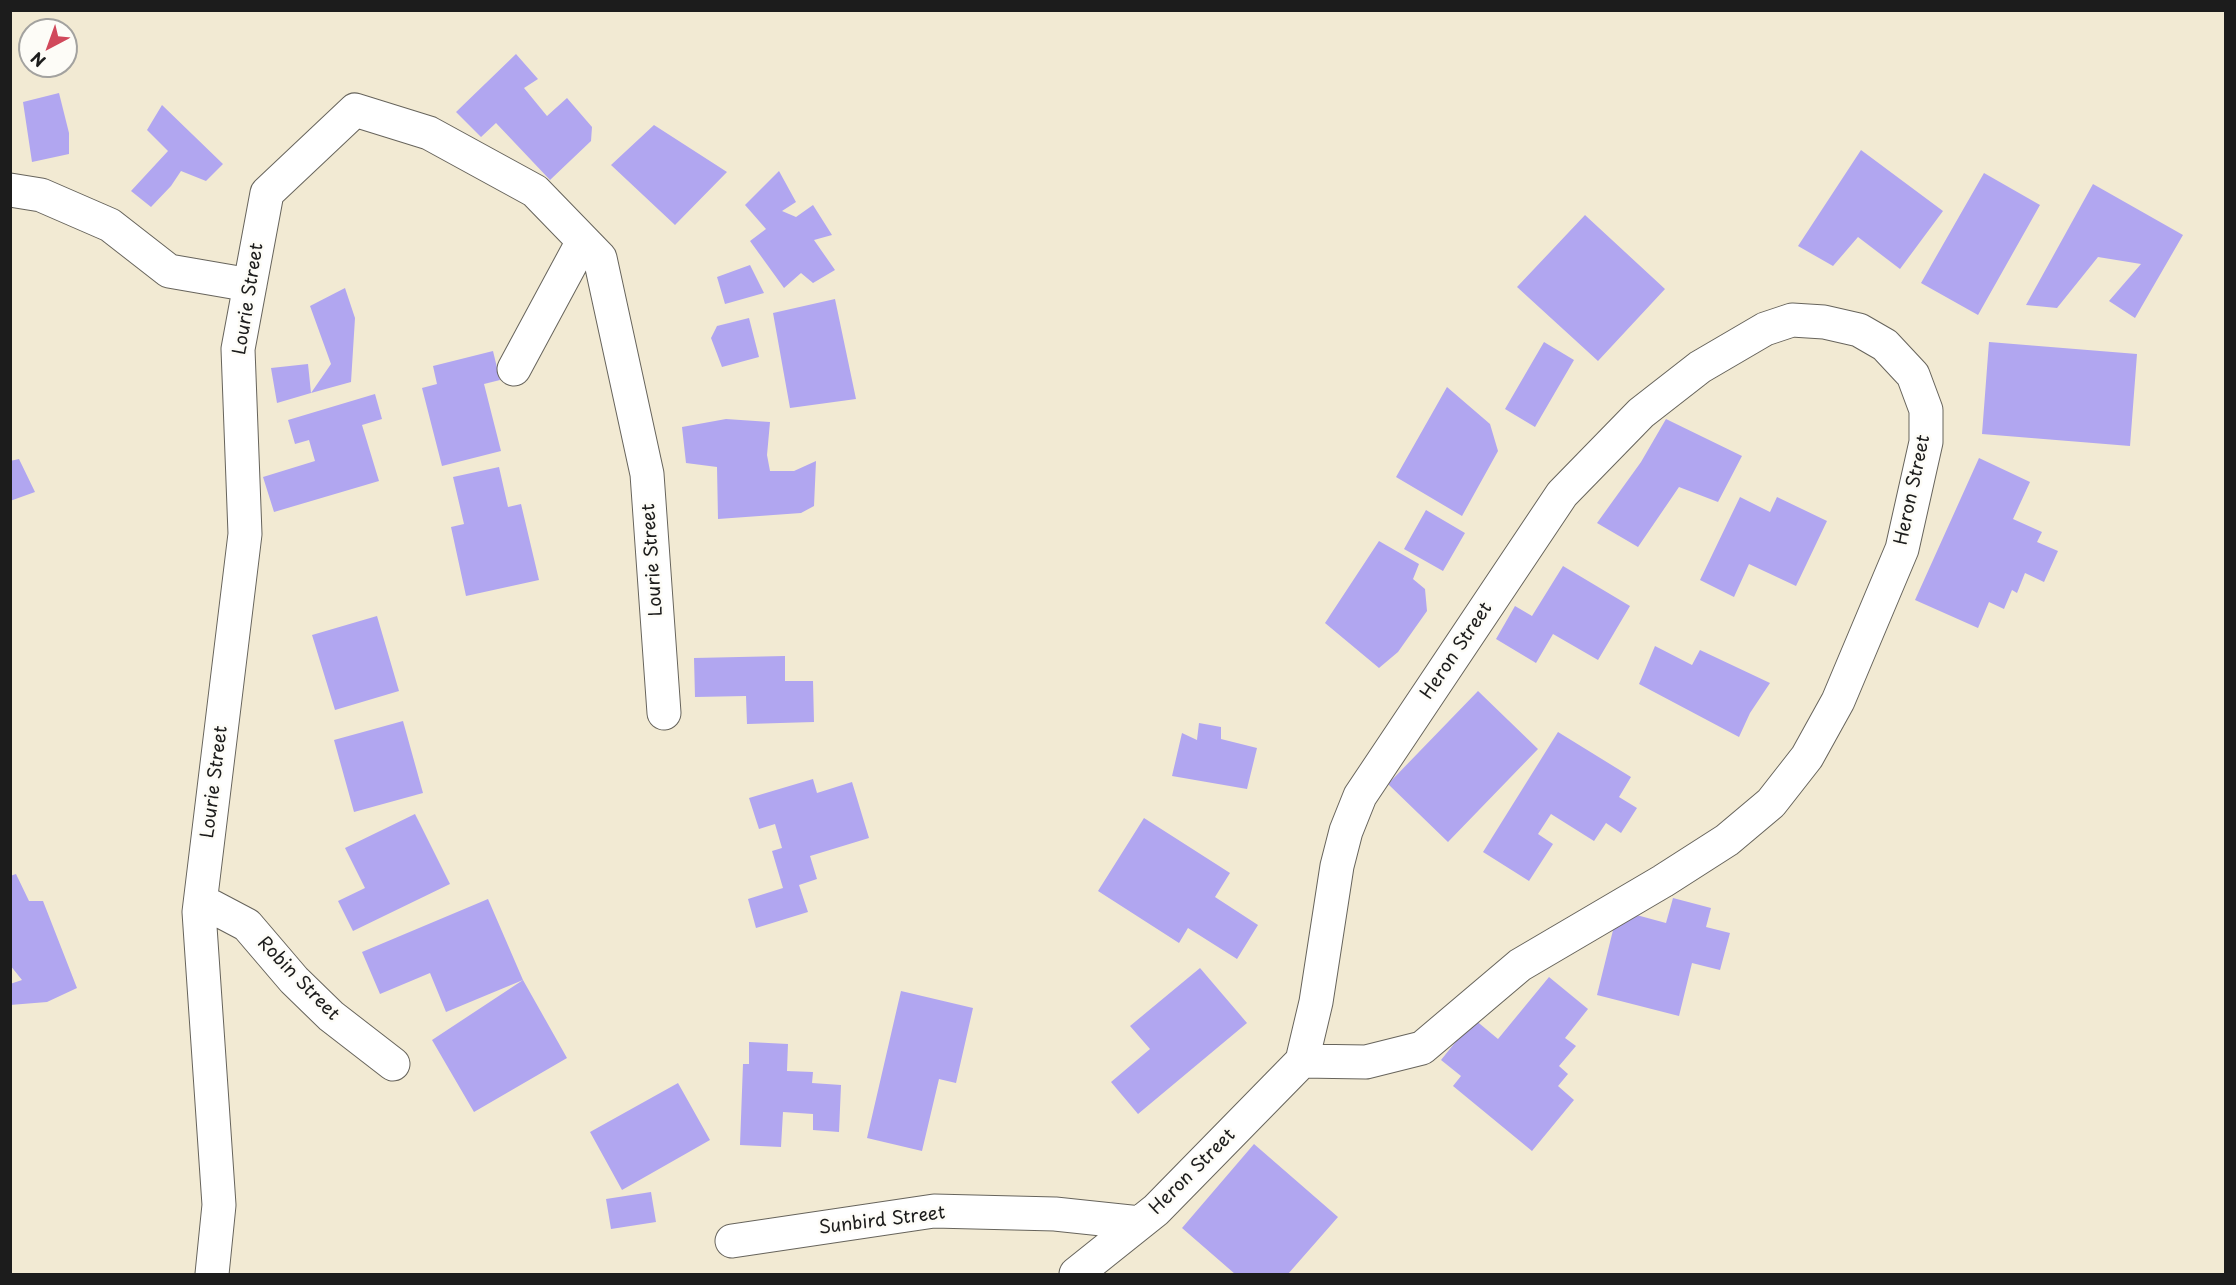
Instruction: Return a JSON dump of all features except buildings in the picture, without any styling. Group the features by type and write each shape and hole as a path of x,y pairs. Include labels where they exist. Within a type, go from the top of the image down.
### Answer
{"street":[{"name":"Lourie Street","path":"212,1275 219,1205 199,912 245,534 238,349 267,193 355,110 429,133 535,191 600,258 647,474 664,713"},
{"path":"10,190 41,195 110,225 169,271 250,285"},
{"path":"514,369 583,241"},
{"name":"Heron Street","path":"1076,1275 1155,1210 1302,1061 1316,1002 1336,866 1346,831 1360,796 1562,494 1641,413 1700,367 1765,328 1792,320 1824,322 1860,330 1885,345 1913,375 1926,410 1926,442 1902,549 1838,701 1807,757 1771,802 1727,840 1520,965 1422,1048 1366,1062 1302,1061"},
{"name":"Robin Street","path":"199,912 211,906 247,925 294,980 331,1016 393,1064"},
{"name":"Sunbird Street","path":"732,1241 934,1211 1054,1214 1140,1223"}]}
